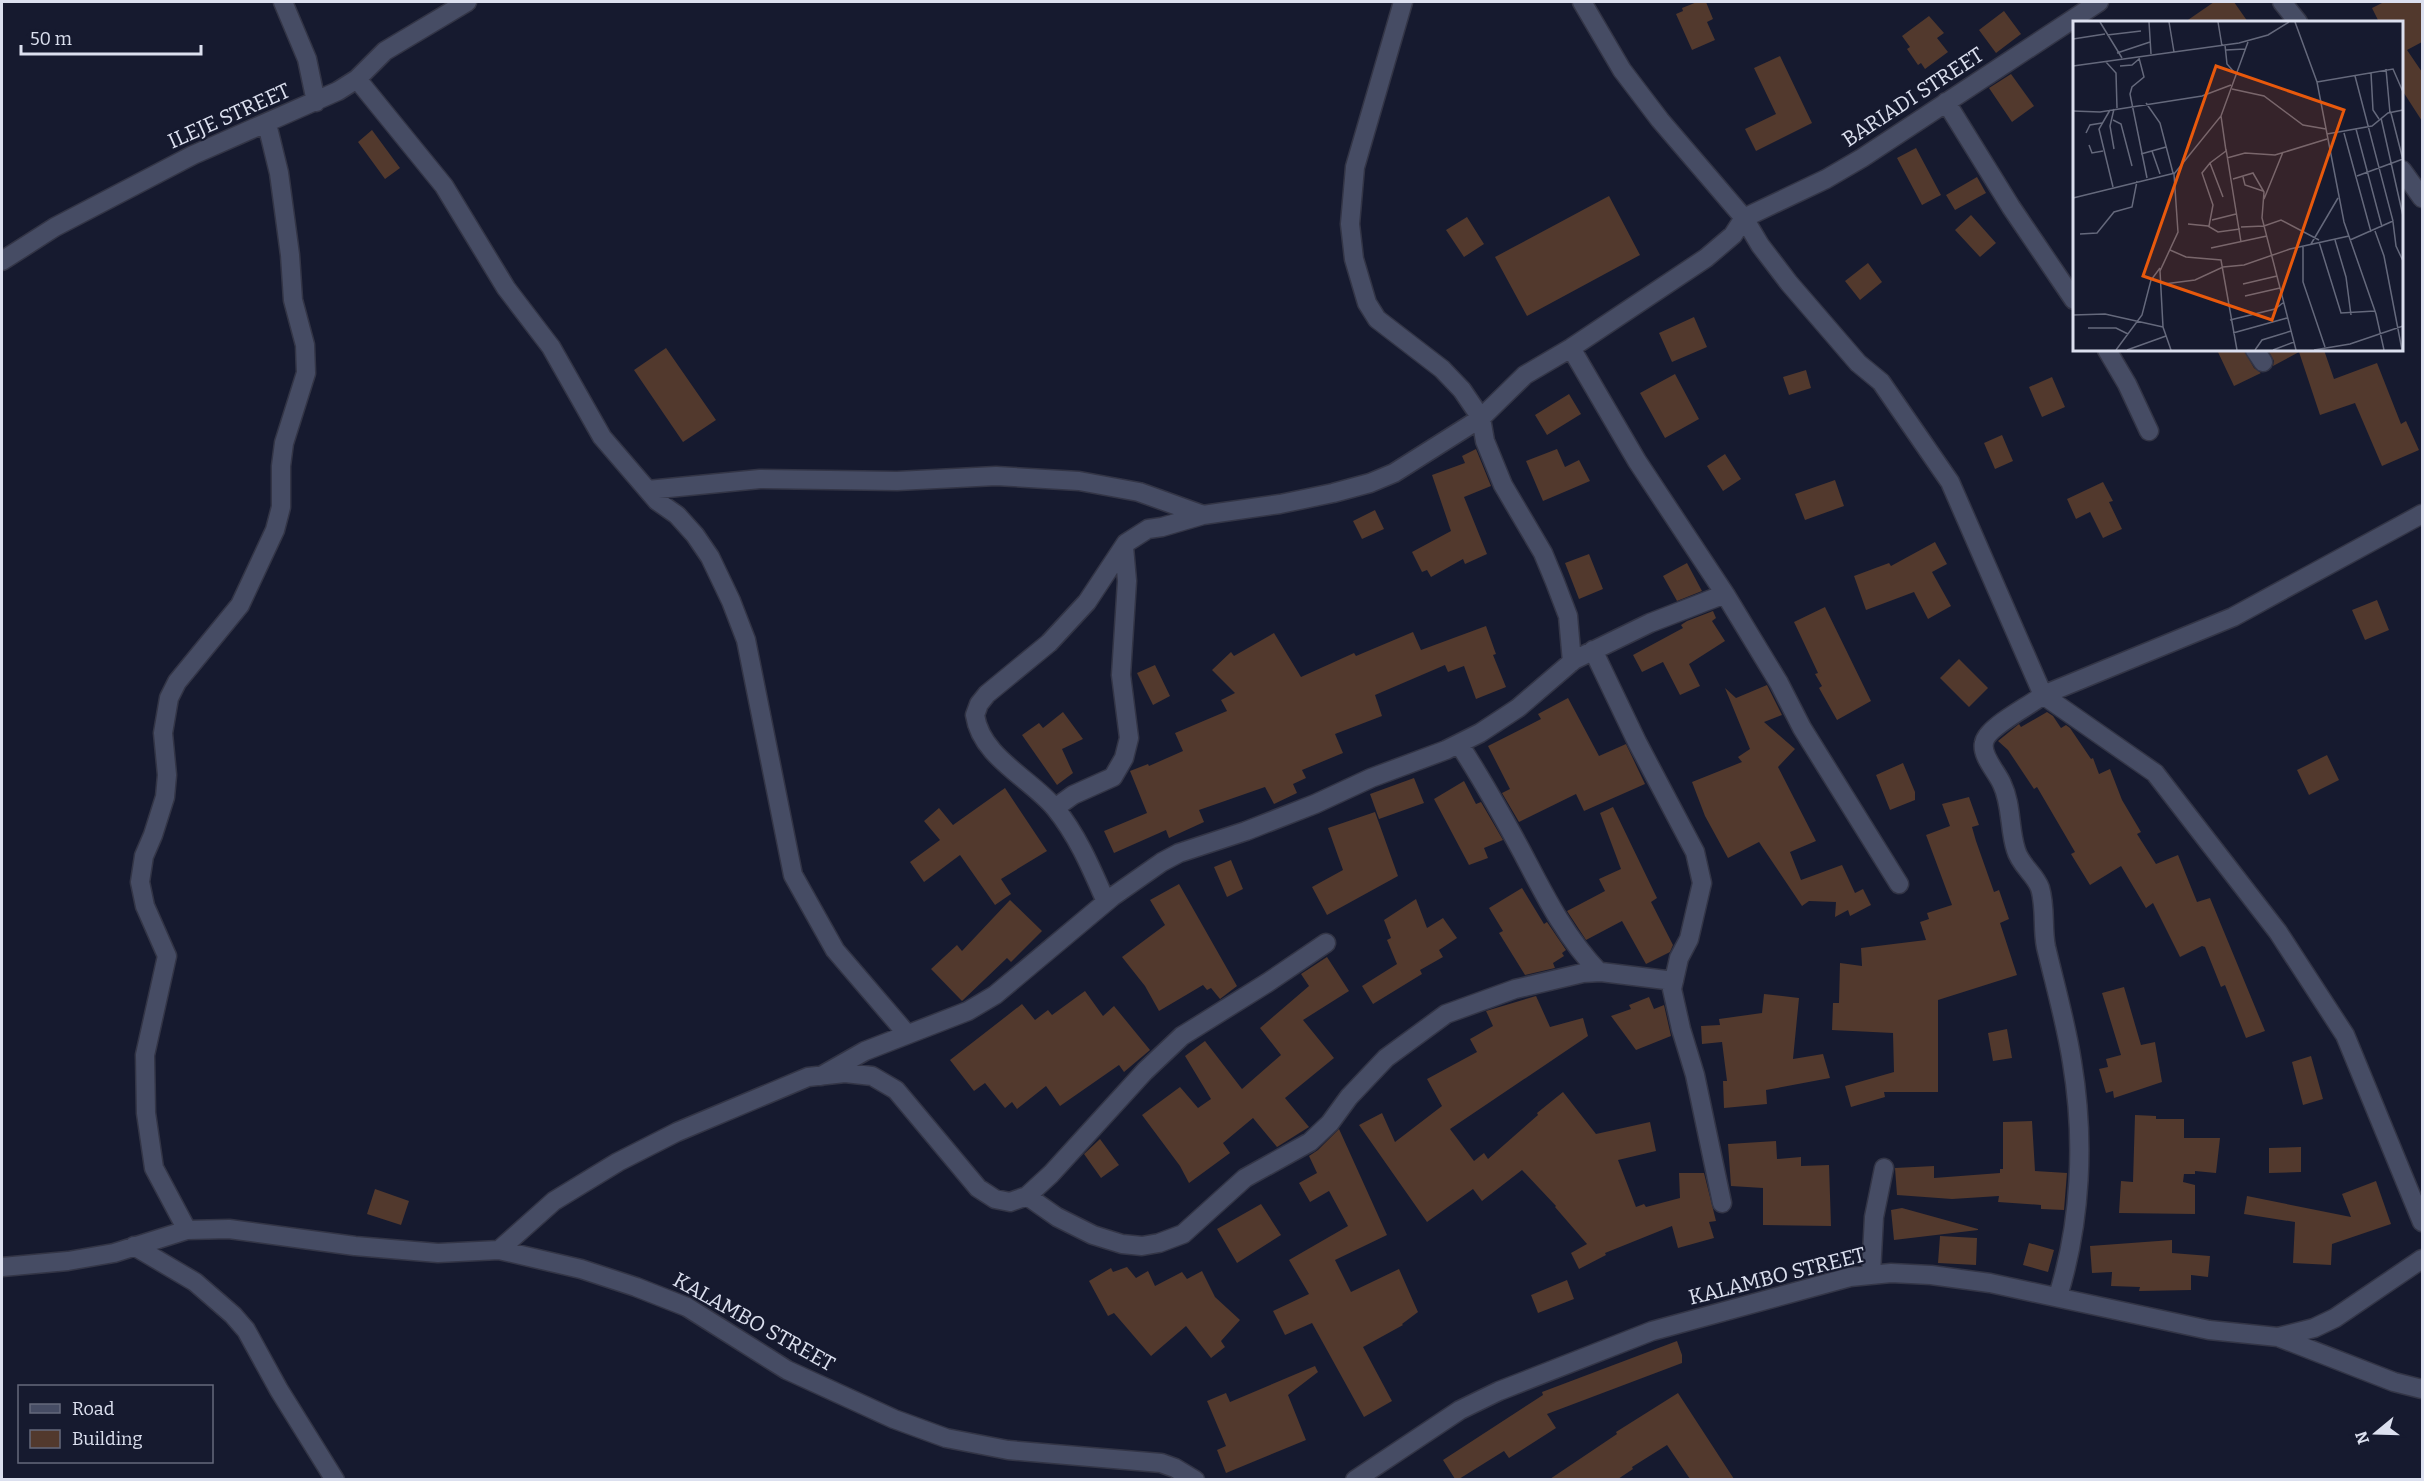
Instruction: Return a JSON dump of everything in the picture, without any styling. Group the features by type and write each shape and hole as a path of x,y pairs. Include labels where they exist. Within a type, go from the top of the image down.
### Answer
{"street":[{"path":"283,2 307,59 315,102"},
{"name":"ILEJE STREET","path":"2,261 55,227 193,155 338,91 357,78 385,51 468,2"},
{"path":"1403,2 1355,167 1350,224 1354,259 1367,303 1377,319 1442,369 1462,390 1481,418 1485,441 1503,485 1543,554 1568,616 1572,662"},
{"path":"1582,2 1622,70 1660,120 1744,218 1789,283 1858,363 1881,382 1950,482 2043,695 2155,772 2278,932 2344,1035 2422,1222"},
{"name":"BARIADI STREET","path":"2079,21 2099,2"},
{"path":"2282,2 2297,21"},
{"name":"BARIADI STREET","path":"1744,218 1826,179 1946,102 2068,31"},
{"path":"357,78 444,186 506,288 551,347 602,437 648,490 695,535 710,556 746,640 793,875 835,950 907,1034"},
{"path":"1946,102 1985,167 2073,299"},
{"path":"187,1230 154,1168 151,1146 144,1086 145,1055 167,956 145,906 140,882 144,856 165,798 167,775 163,733 169,698 177,682 240,605 275,530 281,507 281,466 284,443 306,373 305,345 292,300 290,255 279,173 267,124"},
{"path":"2403,171 2422,198"},
{"path":"1106,902 1086,857 1055,808 985,741 975,715 979,704 987,694 1049,643 1087,602 1126,543 1148,529 1203,515 1280,504 1370,483 1394,473 1481,418 1524,375 1571,348 1718,249 1738,230 1744,218"},
{"path":"1571,348 1637,461 1725,594 1779,683 1802,728 1899,884"},
{"path":"2108,351 2127,384 2149,431"},
{"path":"648,490 760,479 897,482 996,476 1080,481 1139,492 1203,515"},
{"path":"2058,1296 2073,1240 2079,1113 2072,1062 2046,944 2044,906 2039,886 2019,860 2015,850 2006,796 2003,785 1985,752 1983,744 1986,737 2003,721 2026,709 2043,695 2233,617 2422,514"},
{"path":"1055,808 1073,795 1113,777 1124,758 1129,738 1121,675 1127,581 1124,547"},
{"path":"821,1076 865,1051 968,1011 995,995 1106,902 1138,878 1179,853 1246,831 1459,744 1518,708 1572,662 1593,650 1650,623 1725,594"},
{"path":"1593,650 1637,742 1695,852 1699,867 1702,883 1698,907 1689,939 1679,958 1672,989 1695,1075 1722,1203"},
{"path":"1459,744 1490,792 1550,906 1582,955 1599,972"},
{"path":"499,1250 554,1202 618,1162 676,1132 808,1077 844,1073 872,1076 897,1090 978,1188 995,1199 1010,1202 1027,1196 1051,1174 1145,1071 1182,1036 1268,983 1326,942"},
{"path":"1027,1196 1057,1217 1093,1235 1122,1245 1142,1246 1159,1243 1183,1234 1245,1178 1310,1142 1330,1123 1349,1097 1386,1058 1446,1014 1515,989 1583,973 1599,972 1674,981"},
{"path":"1870,1274 1874,1216 1884,1168"},
{"name":"KALAMBO STREET","path":"2,1268 68,1262 187,1230 229,1229 355,1246 438,1253 499,1250 581,1269 687,1307 787,1370 894,1419 946,1438 1008,1450 1161,1463 1194,1479"},
{"path":"134,1246 195,1282 233,1314 246,1330 279,1390 335,1479"},
{"name":"KALAMBO STREET","path":"2278,1337 2314,1328 2335,1318 2422,1259"},
{"name":"KALAMBO STREET","path":"1355,1479 1460,1410 1524,1380 1652,1331 1850,1277 1870,1274 1931,1275 1990,1283 2209,1330 2278,1337 2394,1382 2422,1389"}],"building":[{"path":"1697,2 1706,2 1713,19 1707,22 1715,40 1692,50 1676,14 1683,11 1682,8"},
{"path":"2214,2 2234,2 2247,21 2186,21"},
{"path":"2384,2 2422,2 2422,42 2407,50 2422,72 2422,121 2403,92 2403,21 2378,21 2372,8"},
{"path":"2004,11 2021,34 1996,53 1979,30"},
{"path":"1929,16 1944,33 1937,38 1948,52 1925,69 1921,63 1918,65 1907,49 1910,47 1902,36"},
{"path":"1780,56 1812,123 1756,151 1745,129 1776,114 1754,68"},
{"path":"2011,74 2034,106 2012,122 1989,88"},
{"path":"372,130 400,168 385,179 358,142"},
{"path":"1916,148 1941,195 1922,205 1897,158"},
{"path":"1977,177 1986,193 1955,210 1946,195"},
{"path":"1609,196 1640,255 1527,316 1495,257"},
{"path":"1971,215 1996,243 1980,257 1955,230"},
{"path":"1467,217 1484,244 1464,257 1446,230"},
{"path":"1868,263 1882,282 1860,300 1845,281"},
{"path":"1694,317 1707,347 1672,362 1659,333"},
{"path":"666,348 716,420 683,442 634,370"},
{"path":"2217,351 2245,351 2254,368 2261,373 2234,386"},
{"path":"2269,351 2324,351 2334,379 2377,363 2401,424 2406,421 2419,450 2382,466 2355,403 2320,415 2299,352 2273,366 2274,361"},
{"path":"1806,370 1811,388 1789,395 1783,377"},
{"path":"1675,374 1699,419 1665,438 1640,393"},
{"path":"2052,377 2065,407 2042,417 2029,387"},
{"path":"1569,394 1581,414 1547,435 1535,415"},
{"path":"2002,435 2013,461 1995,469 1984,443"},
{"path":"1476,449 1491,486 1464,497 1487,554 1465,564 1463,559 1431,577 1427,570 1422,572 1412,552 1451,531 1432,475 1465,463 1462,456"},
{"path":"1557,449 1565,467 1579,460 1590,481 1543,501 1526,461"},
{"path":"1725,454 1741,479 1723,491 1707,466"},
{"path":"1835,480 1844,506 1805,520 1795,494"},
{"path":"2103,482 2113,501 2109,502 2122,529 2103,538 2090,512 2076,519 2067,499"},
{"path":"1375,510 1384,529 1362,539 1353,521"},
{"path":"1935,542 1947,564 1932,572 1951,606 1928,619 1914,592 1866,610 1854,576 1889,563 1891,566"},
{"path":"1589,554 1603,589 1579,599 1565,563"},
{"path":"1687,563 1702,591 1677,601 1663,576"},
{"path":"2377,600 2389,630 2365,640 2352,610"},
{"path":"1825,607 1871,701 1837,720 1819,688 1822,686 1815,674 1818,673 1794,622"},
{"path":"1713,611 1716,618 1712,621 1725,641 1689,664 1700,686 1680,695 1663,662 1642,672 1633,655 1683,628 1681,625 1687,621"},
{"path":"1486,626 1496,654 1493,655 1506,687 1476,699 1464,666 1448,672 1445,665 1375,695 1382,716 1335,734 1343,753 1302,770 1306,778 1293,784 1297,793 1274,804 1265,787 1199,810 1204,822 1169,838 1166,830 1114,853 1104,831 1147,813 1130,771 1148,764 1149,766 1183,751 1175,733 1227,711 1221,700 1235,693 1212,670 1231,652 1234,656 1274,633 1301,677 1354,653 1356,656 1413,632 1421,650"},
{"path":"1959,659 1988,688 1969,707 1940,678"},
{"path":"1155,665 1170,696 1153,705 1137,673"},
{"path":"1767,685 1782,715 1764,722 1795,749 1778,767 1816,841 1790,852 1801,880 1842,865 1855,893 1863,889 1871,905 1850,916 1848,910 1835,917 1836,902 1809,901 1802,906 1759,842 1728,858 1705,816 1692,782 1742,762 1738,757 1750,749 1725,688 1736,698"},
{"path":"1568,698 1599,756 1626,744 1645,784 1584,811 1576,794 1519,822 1502,793 1510,789 1488,746 1541,719 1538,714"},
{"path":"1063,712 1083,739 1062,749 1073,773 1057,785 1022,735 1039,723 1043,728"},
{"path":"2047,712 2053,716 2061,728 2066,725 2070,728 2091,759 2093,758 2099,774 2110,769 2122,800 2141,832 2137,834 2156,864 2178,855 2197,902 2210,898 2265,1031 2246,1038 2225,985 2221,987 2205,947 2202,946 2180,957 2153,903 2146,908 2121,866 2090,885 2071,854 2075,852 2037,787 2034,789 2008,750 1998,741 2019,724 2021,727"},
{"path":"2327,755 2339,780 2309,795 2297,770"},
{"path":"1903,763 1915,792 1915,800 1890,810 1876,775"},
{"path":"1414,778 1424,803 1379,819 1370,794"},
{"path":"1464,781 1476,804 1481,802 1503,840 1484,848 1488,858 1469,865 1434,799"},
{"path":"1005,788 1047,851 1001,879 1011,894 995,905 960,855 924,882 910,862 940,840 924,821 939,808 953,825"},
{"path":"1969,797 1979,825 1972,827 1976,841 1994,892 1999,890 2009,919 2000,923 2017,975 1938,1000 1938,1092 1884,1092 1885,1097 1851,1107 1845,1086 1894,1072 1893,1033 1832,1030 1833,1003 1839,1003 1840,963 1862,966 1861,948 1926,940 1920,922 1929,919 1927,913 1952,905 1926,835 1950,826 1942,804"},
{"path":"1613,807 1657,898 1651,902 1673,945 1670,952 1646,964 1622,921 1586,940 1567,911 1605,891 1599,879 1621,869 1600,813"},
{"path":"1375,812 1398,876 1327,915 1312,887 1343,870 1328,828"},
{"path":"1231,860 1243,889 1227,897 1214,867"},
{"path":"1179,884 1237,986 1220,999 1211,988 1207,990 1203,985 1159,1011 1145,986 1122,957 1165,925 1150,900"},
{"path":"1522,888 1544,924 1547,922 1566,950 1562,953 1564,956 1553,963 1555,968 1525,975 1499,933 1503,931 1489,908"},
{"path":"1416,899 1427,928 1443,918 1457,938 1439,950 1443,957 1420,970 1422,974 1373,1004 1362,986 1397,964 1387,940 1391,938 1384,920"},
{"path":"1010,900 1042,931 1011,962 1007,958 962,1001 931,969 957,945 962,951"},
{"path":"1327,957 1349,991 1303,1020 1334,1058 1285,1098 1309,1127 1277,1147 1253,1118 1223,1143 1230,1153 1189,1183 1180,1166 1142,1115 1180,1087 1198,1108 1211,1099 1185,1056 1205,1041 1242,1089 1281,1055 1260,1028 1309,986 1301,974"},
{"path":"2124,987 2141,1045 2155,1042 2162,1082 2114,1098 2113,1091 2106,1093 2099,1069 2108,1067 2106,1059 2121,1055 2102,993"},
{"path":"1085,991 1103,1016 1114,1006 1150,1050 1124,1072 1119,1065 1060,1106 1046,1086 1017,1109 1012,1102 1005,1108 985,1083 974,1091 950,1060 1022,1004 1035,1020 1048,1010 1052,1015"},
{"path":"1764,994 1799,998 1793,1059 1823,1054 1830,1078 1766,1090 1767,1104 1724,1108 1723,1081 1727,1081 1722,1042 1702,1044 1701,1026 1720,1025 1719,1019 1762,1013"},
{"path":"1536,996 1550,1027 1583,1018 1588,1036 1450,1129 1474,1161 1484,1153 1488,1159 1563,1092 1596,1134 1650,1122 1656,1151 1618,1160 1636,1207 1644,1204 1646,1207 1680,1198 1679,1173 1704,1173 1716,1221 1709,1222 1714,1238 1678,1248 1672,1226 1605,1253 1606,1255 1579,1269 1571,1253 1587,1244 1522,1170 1482,1201 1473,1189 1427,1222 1359,1125 1382,1113 1395,1142 1442,1106 1427,1079 1477,1052 1470,1039 1493,1026 1486,1011"},
{"path":"1649,997 1654,1009 1664,1005 1671,1036 1636,1050 1611,1016 1631,1009 1629,1005"},
{"path":"2007,1029 2012,1058 1993,1061 1988,1033"},
{"path":"2311,1056 2323,1099 2303,1105 2292,1062"},
{"path":"2135,1115 2156,1116 2156,1119 2184,1119 2184,1138 2220,1138 2216,1173 2195,1171 2195,1174 2184,1174 2183,1182 2195,1185 2195,1214 2119,1213 2121,1181 2133,1182"},
{"path":"2032,1121 2035,1171 2067,1173 2064,1210 2041,1209 2041,1205 1998,1202 1999,1196 1952,1199 1897,1195 1895,1168 1934,1166 1934,1178 2000,1173 2000,1169 2003,1169 2003,1122"},
{"path":"1339,1129 1387,1235 1335,1260 1351,1292 1399,1269 1418,1312 1403,1325 1363,1347 1392,1401 1364,1417 1312,1323 1285,1335 1273,1311 1309,1294 1289,1260 1348,1226 1329,1191 1310,1202 1299,1183 1317,1173 1309,1156"},
{"path":"1100,1139 1119,1165 1101,1178 1084,1154"},
{"path":"1776,1141 1777,1159 1801,1157 1801,1166 1829,1165 1831,1226 1763,1225 1763,1188 1731,1186 1728,1144"},
{"path":"2301,1147 2301,1172 2269,1173 2269,1148"},
{"path":"2376,1181 2391,1224 2332,1244 2331,1265 2293,1263 2295,1222 2244,1214 2247,1196 2351,1217 2342,1194"},
{"path":"375,1189 409,1201 401,1225 367,1214"},
{"path":"1261,1204 1281,1235 1237,1263 1217,1229"},
{"path":"1902,1208 1978,1230 1894,1240 1891,1210"},
{"path":"1940,1236 1977,1238 1976,1265 1938,1263"},
{"path":"2172,1240 2172,1253 2210,1256 2208,1277 2191,1275 2191,1290 2139,1291 2140,1287 2111,1286 2112,1272 2092,1273 2090,1246"},
{"path":"2029,1243 2054,1250 2048,1272 2023,1265"},
{"path":"1127,1267 1136,1278 1148,1271 1155,1286 1182,1272 1187,1279 1202,1271 1215,1297 1240,1320 1221,1341 1225,1347 1211,1358 1186,1326 1151,1356 1114,1313 1108,1316 1089,1281 1111,1268 1113,1272"},
{"path":"1567,1280 1574,1299 1538,1313 1531,1295"},
{"path":"1677,1341 1682,1363 1547,1414 1556,1428 1509,1458 1504,1451 1459,1479 1455,1479 1443,1460 1543,1395 1542,1392"},
{"path":"1315,1366 1318,1372 1288,1395 1306,1440 1226,1473 1217,1450 1226,1446 1207,1401 1226,1393 1230,1402"},
{"path":"1678,1393 1734,1479 1690,1479 1667,1445 1632,1467 1633,1469 1618,1479 1550,1479 1617,1434 1616,1432"}]}
